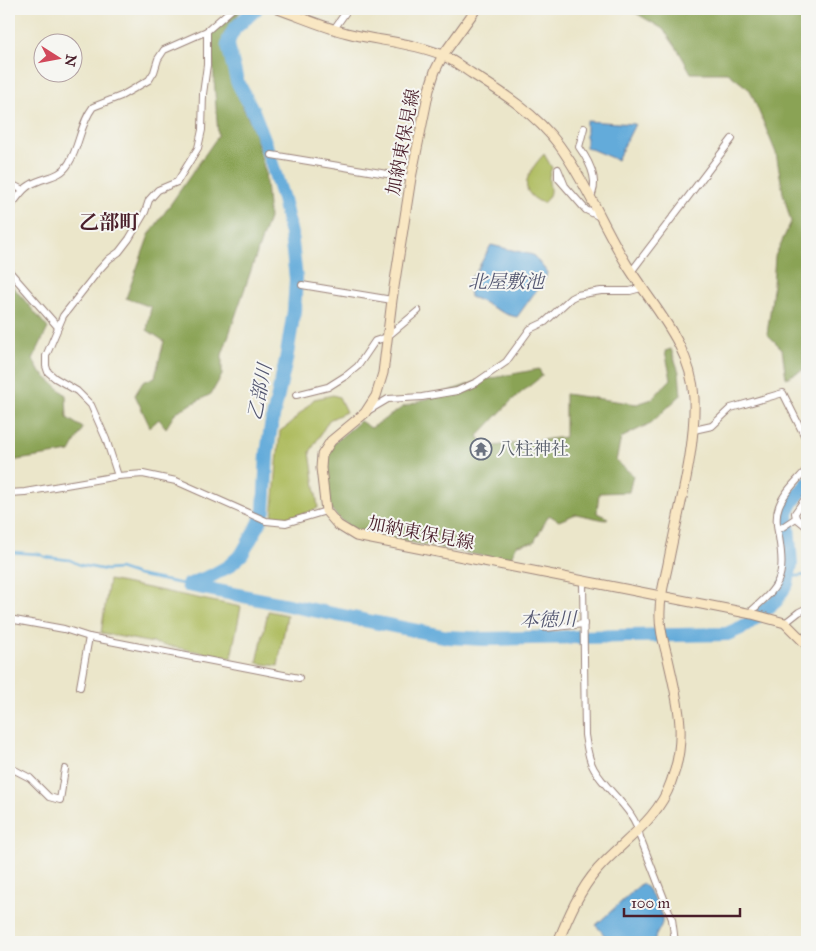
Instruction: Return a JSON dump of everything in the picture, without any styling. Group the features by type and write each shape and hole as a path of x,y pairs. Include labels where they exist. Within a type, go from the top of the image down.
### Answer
{"street":[{"path":"9,207 23,190 33,183 57,176 66,168 77,150 83,126 93,107 121,96 149,80 154,72 158,58 164,50 207,31 232,9"},
{"path":"278,9 347,33 415,46 443,56 513,100 558,144 631,272 676,338 690,372 694,395 694,430 660,610 664,643 681,724 680,747 675,771 659,807 591,878 568,918 558,942"},
{"path":"334,29 348,9"},
{"name":"加納東保見線","path":"476,9 443,56 435,71 429,90 411,178 383,373 376,396 365,413 331,440 322,455 322,478 326,511 338,525 356,536 785,623"},
{"path":"118,476 106,439 91,404 77,391 48,372 46,356 63,316 99,270 119,252 129,239 145,212 149,200 158,190 177,182 198,148 202,130 203,94 207,65 207,31"},
{"path":"584,128 580,147 588,160 595,187 590,198"},
{"path":"631,272 732,139"},
{"path":"272,155 411,178"},
{"path":"9,182 23,190"},
{"path":"565,186 586,210 598,216"},
{"path":"9,271 58,327"},
{"path":"302,285 392,300"},
{"path":"365,413 388,399 422,397 457,391 477,382 506,362 530,329 544,322 577,295 630,291 641,288"},
{"path":"296,395 328,387 358,366 375,341 387,337 418,311"},
{"path":"694,430 712,426 731,408 783,393 807,441"},
{"path":"753,615 776,587 780,578 782,552 777,520 779,506 807,469"},
{"path":"9,493 142,474 176,481 266,521 286,523 326,511"},
{"path":"807,496 795,513 796,518 807,527"},
{"path":"778,530 796,518"},
{"path":"583,582 585,735 590,759 594,769 628,812 639,830 672,919 675,942"},
{"path":"807,608 785,623 807,645"},
{"path":"9,619 64,629 89,637 299,678"},
{"path":"546,628 584,625"},
{"path":"80,687 89,637"},
{"path":"9,767 30,778 49,797 60,800 65,769"}],"green space":[{"path":"242,9 225,32 223,48 236,92 254,131 265,171 269,218 222,355 222,375 211,394 176,412 166,428 159,419 150,427 135,395 143,382 155,377 164,341 147,330 151,307 126,298 149,235 218,136 211,34"},
{"path":"635,9 807,9 807,368 786,378 782,349 767,334 775,256 791,222 783,193 776,153 750,90 728,73 691,73 663,29 634,12"},
{"path":"544,154 552,168 549,178 549,194 543,203 529,193 527,180 533,167"},
{"path":"9,282 48,328 33,359 39,371 66,395 67,418 83,428 70,452 11,461 9,459"},
{"path":"671,349 679,372 681,395 651,423 621,438 616,461 633,475 629,492 599,493 597,513 608,518 605,520 576,514 559,521 549,515 534,542 517,545 509,561 356,532 339,519 328,502 325,485 325,466 329,450 333,444 360,421 371,428 403,407 482,380 539,369 542,376 512,400 478,436 486,447 565,437 565,394 637,404 652,399 671,379 665,351"},
{"path":"333,395 339,397 346,412 329,420 310,452 318,508 295,516 272,519 280,431 290,424 314,399"},
{"path":"109,580 241,607 231,658 101,633"},
{"path":"268,611 287,615 278,666 257,663"}],"water":[{"path":"586,121 635,124 617,160 586,147"},
{"name":"北屋敷池","path":"491,245 533,255 547,272 546,277 517,317 470,297 469,285 471,277 476,272"},
{"path":"642,883 656,902 661,913 662,923 654,942 610,942 596,925"}],"waterway":[{"name":"乙部川","path":"188,585 211,576 229,566 242,554 259,524 264,510 267,454 271,426 286,360 294,311 296,279 291,234 283,199 264,139 253,111 237,81 228,45 235,28 256,9"},
{"name":"本徳川","path":"188,585 448,637 484,639 727,634 745,626 776,601 787,583 791,564 787,513 793,501 807,484"},
{"name":"乙部川","path":"9,552 39,554 45,557 70,560 80,565 106,570 119,569 137,575 188,585"},
{"path":"789,577 807,575"}],"place":[{"name":"八柱神社","path":"481,449"}],"district":[{"name":"乙部町","path":"109,222"}]}
